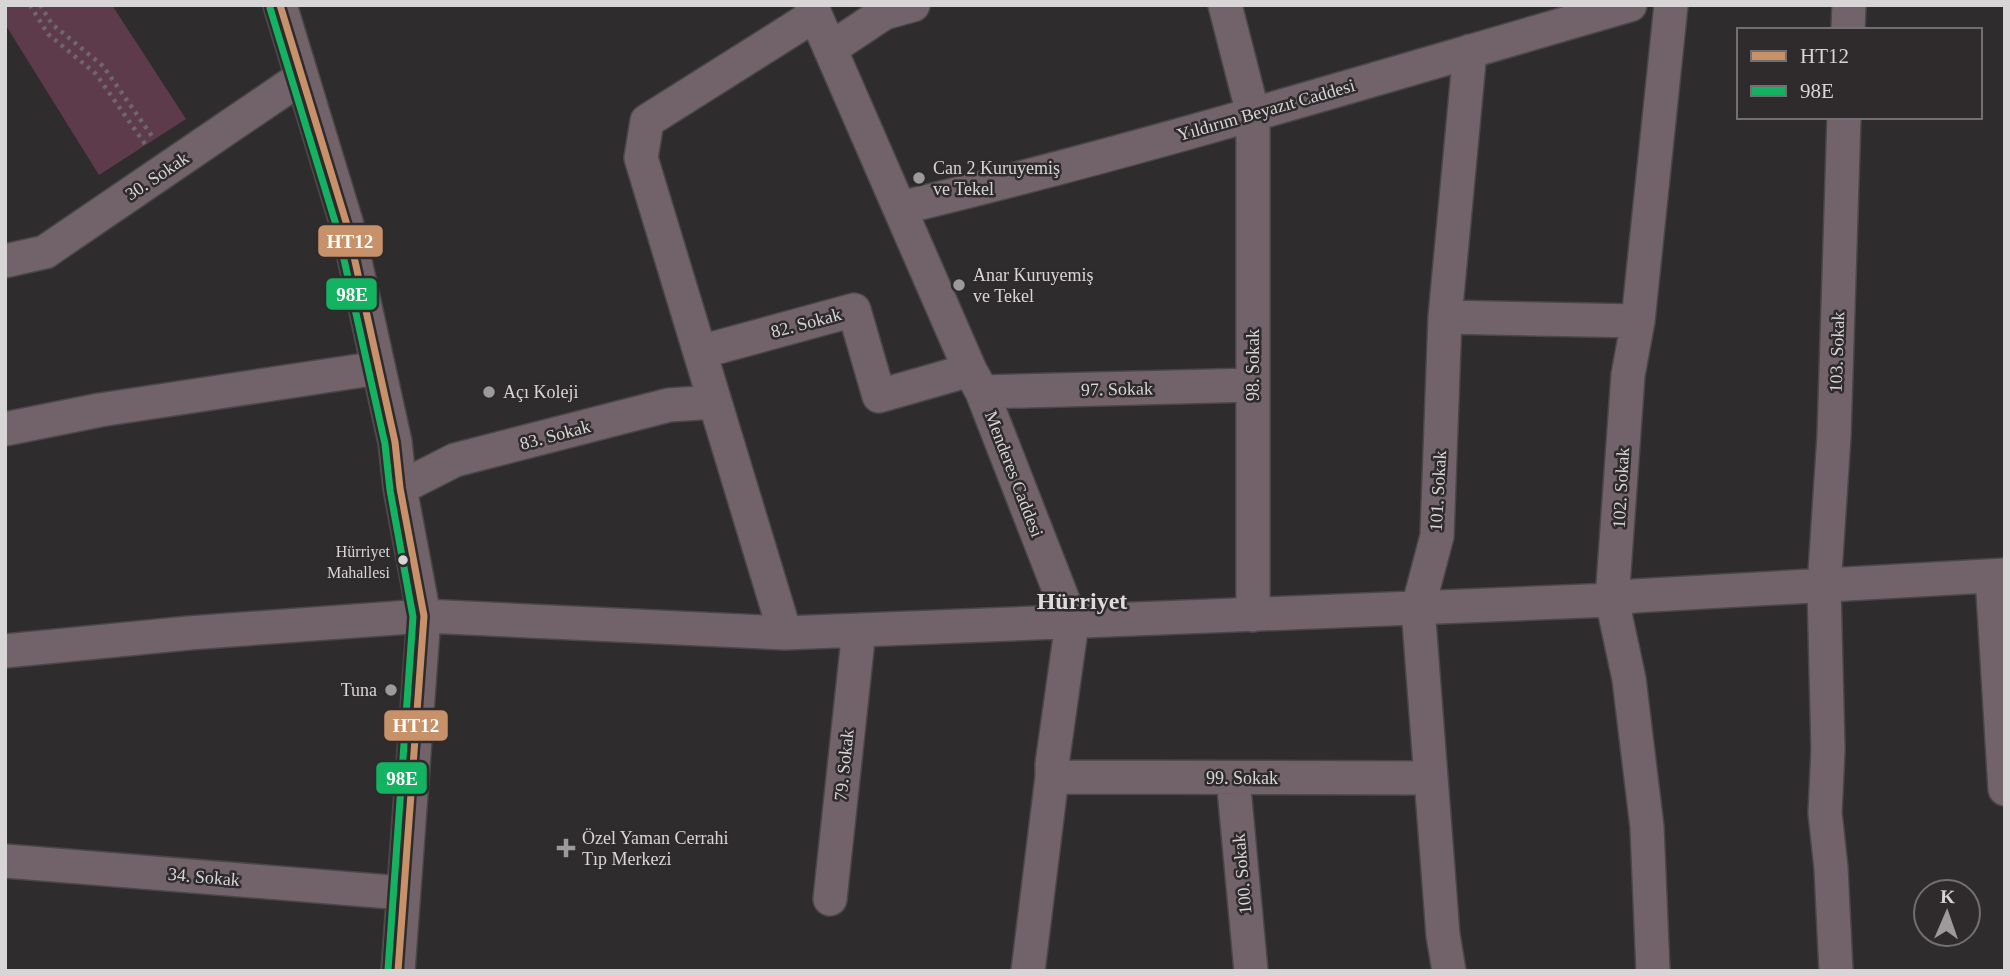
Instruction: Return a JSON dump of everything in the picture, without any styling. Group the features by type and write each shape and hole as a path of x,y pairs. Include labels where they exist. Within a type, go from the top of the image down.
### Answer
{"street":[{"path":"280,5 347,225 395,442 400,488 424,616 398,971"},
{"path":"830,49 884,13 913,5"},
{"name":"98. Sokak","path":"1225,5 1253,114 1253,615"},
{"name":"Yıldırım Beyazıt Caddesi","path":"900,208 988,187 1253,114 1630,5"},
{"name":"102. Sokak","path":"1653,971 1647,827 1629,678 1612,600 1628,376 1639,321 1671,5"},
{"path":"1848,28 1849,5"},
{"path":"785,633 641,158 647,121 813,10"},
{"name":"Menderes Caddesi","path":"813,10 976,381 1072,623 1052,764 1028,971"},
{"name":"101. Sokak","path":"1448,971 1418,608 1437,536 1445,317 1470,51"},
{"name":"30. Sokak","path":"5,261 45,252 302,77"},
{"name":"103. Sokak","path":"1836,971 1831,868 1825,813 1828,750 1824,587 1834,436 1844,119"},
{"name":"82. Sokak","path":"700,352 854,310 879,396 976,381"},
{"path":"1445,317 1639,321"},
{"path":"5,429 100,410 378,368"},
{"name":"97. Sokak","path":"976,381 1252,385"},
{"name":"83. Sokak","path":"400,488 455,460 669,405 715,402"},
{"path":"5,651 189,633 424,616 785,633 1612,600 1634,596 1998,575 2005,789"},
{"name":"79. Sokak","path":"830,899 859,630"},
{"name":"99. Sokak","path":"1052,777 1431,778"},
{"name":"100. Sokak","path":"1233,778 1251,971"},
{"name":"34. Sokak","path":"5,861 403,893"}],"path":[{"path":"30,5 48,34 96,74 168,168"},
{"path":"40,5 52,24 103,66 168,168"}],"shaded area":[{"path":"5,5 112,5 186,119 99,175 5,24"}],"transit line":[{"name":"HT12","path":"280,5 347,225 395,442 400,488 424,616 398,971"},
{"name":"98E","path":"270,8 337,228 385,444 390,490 413,617 388,970"}],"place":[{"name":"Can 2 Kuruyemiş ve Tekel","path":"919,178"},
{"name":"Anar Kuruyemiş ve Tekel","path":"959,285"},
{"name":"Açı Koleji","path":"489,392"},
{"name":"Hürriyet Mahallesi","path":"403,560"},
{"name":"Tuna","path":"391,690"},
{"name":"Özel Yaman Cerrahi Tıp Merkezi","path":"566,848"}],"district":[{"name":"Hürriyet","path":"1082,601"}]}
